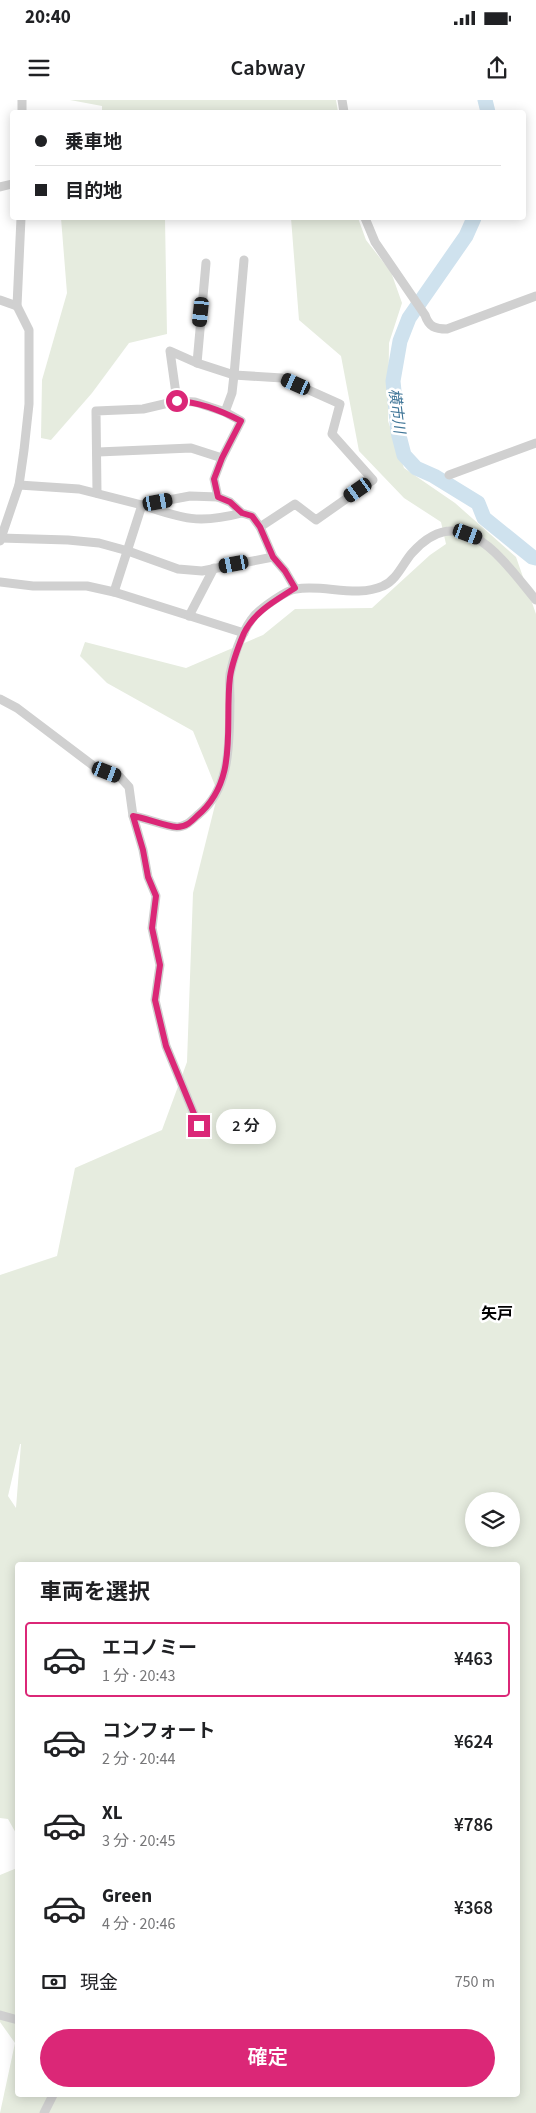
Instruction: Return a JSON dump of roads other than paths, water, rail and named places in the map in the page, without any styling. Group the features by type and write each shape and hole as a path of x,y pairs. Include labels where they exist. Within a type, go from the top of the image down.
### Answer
{"street":[{"path":"21,220 17,306 29,330 28,404 24,450 18,484 0,539 68,540 98,544 128,550 178,569 202,571 273,557"},
{"path":"366,220 375,242 425,315 428,323 435,329 447,329 536,296"},
{"path":"225,412 232,393 244,260"},
{"path":"197,363 206,263"},
{"path":"0,300 17,306"},
{"path":"177,401 170,351 197,363 234,374 282,378 340,404 332,434 373,480 316,520 296,504 260,527"},
{"path":"97,493 96,411 143,409 177,401 195,402 225,412 241,421 222,458 214,479 218,497"},
{"path":"449,475 536,443"},
{"path":"98,452 191,448 222,458"},
{"path":"18,484 79,489 142,504 175,516 199,520 220,519 242,513"},
{"path":"142,504 190,496 218,497 230,502 242,513 252,516 260,527 273,557 285,571 295,588"},
{"path":"114,592 142,504"},
{"path":"133,816 176,827 187,825 204,811 218,789 225,773 228,754 230,675 244,633 255,616 266,606 295,588 365,590 384,586 398,574 412,552 425,542 439,533 457,530 478,538 497,554 536,600"},
{"path":"189,616 214,568"},
{"path":"0,582 33,586 87,586 114,592 244,633"},
{"path":"0,699 17,708 95,767 120,776 129,787 133,816 143,850 148,877 156,896 152,928 160,965 155,1000 166,1046 199,1126"},
{"path":"0,2015 15,2019"},
{"path":"44,2113 52,2097"}],"waterway":[{"name":"横市川","path":"485,100 488,110"},
{"name":"横市川","path":"473,220 466,236 409,318 400,341 393,381 398,432 404,455 416,468 434,476 478,503 484,518 532,557 536,558"}],"district":[{"name":"矢戸","path":"497,1313"}]}
